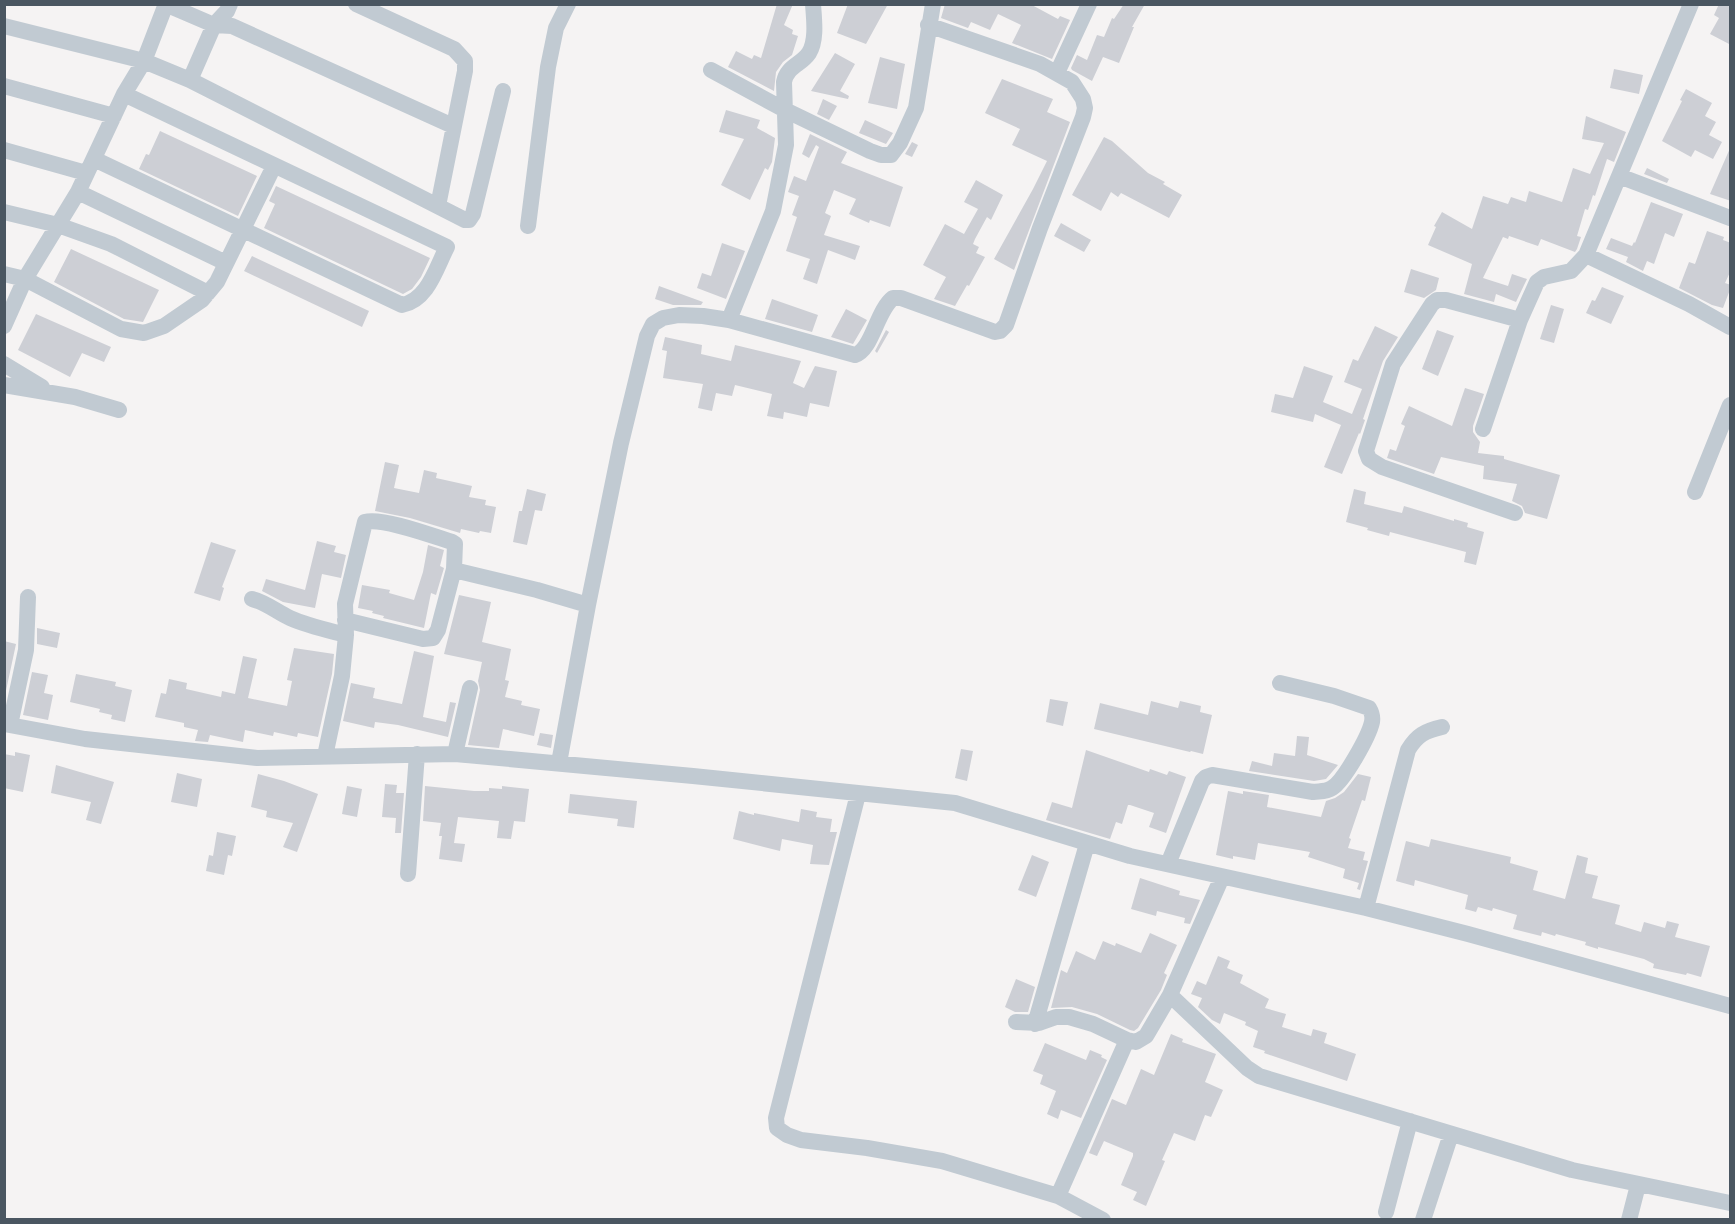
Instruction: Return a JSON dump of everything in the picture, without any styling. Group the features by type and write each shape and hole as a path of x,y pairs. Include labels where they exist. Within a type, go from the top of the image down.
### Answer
{"street":[{"path":"356,4 454,49 465,61 438,206"},
{"path":"528,226 548,67 556,28 568,4"},
{"path":"729,320 773,211 786,145 783,89 787,72 807,55 813,43 813,4"},
{"path":"711,70 785,110 870,151 891,156 900,143 916,108 933,4"},
{"path":"1057,73 1089,4"},
{"path":"1483,429 1520,321 1539,280 1571,271 1586,255 1691,4"},
{"path":"4,326 25,279 78,192 124,94 144,61 166,5 214,25"},
{"path":"190,80 214,25 226,11 453,126"},
{"path":"559,763 621,443 650,330 659,319 680,315 729,320 855,355 863,351 885,306 893,297 902,298 995,332 1004,328 1019,293 1040,228 1085,108 1079,90 1072,81 1040,64 928,25"},
{"path":"4,26 144,61 190,80 465,220 471,218 503,91"},
{"path":"4,86 114,116"},
{"path":"4,150 90,166 243,228 402,305 410,303 424,293 448,243 274,166 124,94"},
{"path":"4,274 25,279 121,329 144,333 164,326 202,300 217,282 274,166"},
{"path":"1619,176 1731,218"},
{"path":"78,192 226,263"},
{"path":"4,212 58,225 111,244 208,293"},
{"path":"1586,255 1689,304 1731,327"},
{"path":"1515,513 1382,467 1369,459 1366,450 1393,364 1432,304 1437,300 1446,300 1520,321"},
{"path":"4,364 52,394"},
{"path":"4,385 75,397 119,410"},
{"path":"1695,492 1731,405"},
{"path":"252,600 264,603 302,623 345,627 423,639 433,638 438,630 454,569 455,544 375,521 365,522 345,604 345,627 342,676 325,756"},
{"path":"454,569 588,605"},
{"path":"28,597 26,650 7,725 86,739 246,756 455,754 955,803 1088,844 1222,877 1366,908 1731,1006"},
{"path":"1168,864 1202,781 1206,777 1212,775 1313,792 1326,791 1334,787 1344,773 1369,729 1372,715 1369,708 1334,696 1280,684"},
{"path":"455,754 470,688"},
{"path":"1366,908 1408,750 1418,735 1442,727"},
{"path":"408,874 417,754"},
{"path":"858,794 776,1118 777,1128 787,1136 801,1140 867,1148 942,1161 1058,1196 1103,1220"},
{"path":"1035,1024 1088,844"},
{"path":"1016,1022 1035,1024 1056,1017 1069,1017 1093,1024 1127,1040 1136,1042 1146,1036 1170,995 1222,877"},
{"path":"1170,995 1247,1068 1259,1076 1572,1170 1731,1203"},
{"path":"1058,1196 1127,1040"},
{"path":"1386,1212 1410,1121"},
{"path":"1423,1220 1451,1134"},
{"path":"1629,1220 1638,1185"}],"building":[{"path":"777,4 793,4 784,25 793,30 792,34 798,36 792,55 776,72 774,91 728,67 736,51 752,59 754,55 761,58"},
{"path":"848,4 888,4 866,44 837,33"},
{"path":"945,4 1030,4 1058,19 1060,16 1070,20 1052,59 1012,43 1021,25 998,14 990,30 971,22 968,28 941,18"},
{"path":"1124,4 1145,4 1132,27 1134,27 1119,63 1103,57 1092,81 1072,70 1077,55 1087,60 1097,35 1104,37 1112,18 1114,19"},
{"path":"1719,4 1731,4 1731,45 1710,34 1719,18 1714,15"},
{"path":"835,53 855,64 840,91 849,96 848,99 811,91"},
{"path":"880,57 905,64 897,109 868,103"},
{"path":"1614,69 1643,75 1639,94 1610,88"},
{"path":"1002,79 1053,99 1047,112 1070,122 1014,270 994,259 1047,161 1012,145 1020,129 985,113"},
{"path":"1686,89 1712,103 1705,116 1716,122 1709,135 1722,142 1713,159 1695,150 1691,157 1662,141"},
{"path":"823,99 837,106 829,120 817,114"},
{"path":"726,110 760,120 757,128 775,138 772,162 768,170 765,168 750,200 721,185 744,139 719,132"},
{"path":"1586,116 1626,132 1614,162 1607,159 1595,196 1593,195 1588,210 1585,209 1577,236 1581,237 1575,252 1541,239 1538,246 1509,236 1508,239 1503,237 1483,278 1508,286 1512,274 1527,279 1516,302 1496,294 1494,302 1464,294 1472,264 1428,245 1436,227 1434,226 1442,212 1472,229 1483,196 1508,204 1511,197 1526,202 1529,191 1562,202 1573,168 1590,174 1604,143 1582,139"},
{"path":"865,120 893,133 886,144 859,133"},
{"path":"160,131 257,176 238,216 139,169 146,154 149,155"},
{"path":"810,134 847,152 841,163 903,187 890,227 870,220 869,223 849,214 856,199 834,190 825,213 831,216 824,235 860,246 855,260 828,250 817,284 803,279 810,259 786,251 797,217 792,215 799,196 788,192 794,176 806,181 819,147 816,145 809,158 802,154"},
{"path":"1104,137 1112,141 1148,173 1182,195 1169,218 1121,193 1118,197 1111,192 1101,211 1072,195"},
{"path":"912,142 918,145 912,157 905,154"},
{"path":"1731,146 1731,201 1710,194"},
{"path":"1647,168 1669,179 1667,183 1644,174"},
{"path":"976,180 1003,195 991,220 987,217 975,239 973,244 979,247 976,253 985,257 955,306 934,299 946,277 923,265 945,224 964,234 978,209 964,202"},
{"path":"276,186 430,258 421,277 412,289 403,294 264,228 275,204 269,201"},
{"path":"1651,202 1683,214 1674,237 1665,233 1654,264 1647,261 1643,271 1626,262 1628,257 1606,249 1611,238 1632,246 1635,243"},
{"path":"1061,223 1091,240 1084,252 1054,236"},
{"path":"1707,231 1724,237 1723,240 1731,243 1731,270 1725,283 1731,287 1723,308 1712,305 1679,288 1689,262 1695,264"},
{"path":"722,243 745,251 726,299 697,288 702,273 711,276"},
{"path":"71,249 159,290 143,322 124,319 54,282"},
{"path":"252,256 369,311 362,327 244,271"},
{"path":"1411,269 1439,278 1436,290 1424,298 1404,292"},
{"path":"659,286 703,302 701,305 673,305 655,299"},
{"path":"1602,287 1624,296 1611,324 1586,313"},
{"path":"772,299 818,315 812,332 765,319"},
{"path":"1551,305 1564,309 1554,343 1540,339"},
{"path":"846,309 867,320 853,344 831,337"},
{"path":"36,314 111,347 104,362 82,353 70,377 18,350"},
{"path":"1375,326 1398,337 1383,361 1360,434 1342,474 1324,467 1341,425 1315,414 1313,422 1271,412 1275,394 1293,398 1304,366 1333,376 1323,402 1352,414 1362,389 1344,382 1353,359 1358,361"},
{"path":"886,330 889,332 877,353 875,351"},
{"path":"1437,330 1454,336 1438,376 1422,369"},
{"path":"665,337 702,345 701,354 731,361 735,345 801,361 793,383 804,388 815,366 837,371 829,407 810,403 807,417 784,412 783,419 767,416 772,394 735,385 732,396 716,393 712,411 698,408 703,384 663,378 667,351 662,350"},
{"path":"1465,388 1484,394 1473,426 1473,432 1480,442 1478,453 1504,456 1504,459 1560,475 1547,519 1525,513 1522,506 1512,501 1517,484 1483,479 1484,466 1441,457 1434,474 1387,458 1390,449 1396,451 1405,426 1401,424 1409,406 1452,426"},
{"path":"385,462 399,465 394,488 419,493 424,470 437,473 436,478 472,486 469,497 486,500 485,505 496,507 491,533 461,529 460,533 410,518 375,511"},
{"path":"527,489 546,494 542,511 535,510 527,545 513,542 519,511 522,511"},
{"path":"1354,489 1366,492 1364,504 1402,513 1404,506 1468,523 1467,527 1484,532 1476,565 1464,562 1466,552 1390,532 1389,536 1346,522"},
{"path":"317,541 336,546 334,552 346,555 341,578 322,574 315,608 283,602 262,591 266,579 305,590"},
{"path":"211,542 236,550 222,587 224,588 220,601 194,593"},
{"path":"428,545 444,550 440,566 444,568 436,595 431,593 424,628 383,618 384,616 372,613 373,611 358,608 362,585 390,590 389,593 414,600 423,572"},
{"path":"459,595 491,602 482,642 511,649 505,680 509,681 505,697 522,701 521,705 540,709 534,736 503,729 499,748 468,745 480,690 478,681 482,662 444,654"},
{"path":"37,628 60,633 57,648 37,644"},
{"path":"4,641 16,644 4,700"},
{"path":"294,648 334,654 332,674 318,737 298,733 297,737 274,732 273,736 245,730 243,742 210,735 208,742 195,741 198,730 184,727 184,723 155,717 161,693 166,694 169,679 187,683 186,689 221,697 222,691 235,694 243,656 257,659 248,698 287,706 292,681 287,680"},
{"path":"414,651 434,656 423,717 446,722 450,702 456,703 448,737 398,725 375,722 374,728 343,721 351,683 375,688 373,698 402,704"},
{"path":"32,672 48,675 44,693 53,695 48,720 23,715"},
{"path":"76,674 116,682 115,686 132,690 125,722 111,719 112,715 99,712 100,709 70,702"},
{"path":"1050,699 1068,702 1063,726 1046,722"},
{"path":"1151,701 1178,708 1180,701 1201,706 1200,712 1212,715 1203,754 1094,729 1100,703 1148,715"},
{"path":"540,733 553,735 551,748 537,745"},
{"path":"1297,736 1309,737 1307,755 1338,765 1326,779 1314,781 1249,771 1252,761 1272,766 1274,753 1295,756"},
{"path":"961,749 973,751 967,781 955,778"},
{"path":"1086,750 1149,772 1150,769 1167,775 1169,771 1186,777 1166,833 1149,827 1154,813 1130,805 1128,805 1122,824 1116,822 1110,839 1046,820 1052,802 1072,808"},
{"path":"15,752 30,755 23,792 4,788 4,754 15,756"},
{"path":"56,765 114,782 101,824 86,820 91,802 51,793"},
{"path":"177,773 202,779 197,807 171,802"},
{"path":"258,774 318,794 297,852 283,847 293,823 266,817 267,811 251,807"},
{"path":"1358,774 1371,777 1365,801 1362,800 1349,838 1351,839 1348,848 1365,852 1363,860 1368,861 1360,890 1357,889 1359,883 1343,878 1345,869 1308,857 1310,852 1258,843 1255,860 1233,856 1233,859 1216,855 1228,791 1269,795 1267,807 1321,817 1326,801 1344,792"},
{"path":"385,784 397,785 396,793 404,793 401,833 395,833 396,818 382,817"},
{"path":"347,786 362,789 357,817 342,814"},
{"path":"425,786 474,791 489,791 489,788 502,789 502,786 529,789 525,822 514,821 511,839 497,838 499,821 458,817 454,843 465,844 462,862 439,859 441,823 423,821"},
{"path":"570,794 637,801 634,828 617,826 618,819 568,813"},
{"path":"801,809 817,812 816,817 832,819 830,832 837,832 829,865 810,864 813,845 782,839 780,851 733,839 739,811 799,822"},
{"path":"217,832 236,836 232,856 228,855 224,875 206,871 209,855 213,856"},
{"path":"1431,839 1511,857 1510,863 1538,871 1533,890 1565,899 1577,855 1588,858 1585,873 1598,876 1592,898 1620,905 1615,924 1641,932 1644,922 1665,928 1667,921 1679,924 1675,937 1710,946 1701,977 1653,968 1654,964 1644,959 1598,947 1598,949 1585,945 1586,942 1556,934 1555,936 1542,932 1541,936 1513,929 1517,915 1493,908 1492,911 1478,907 1476,912 1465,909 1468,895 1415,880 1414,886 1396,881 1406,841 1429,847"},
{"path":"1032,855 1049,862 1036,897 1018,890"},
{"path":"1140,878 1180,891 1179,895 1200,900 1190,924 1184,923 1185,918 1157,911 1156,916 1131,909"},
{"path":"1150,933 1177,945 1164,973 1167,975 1161,990 1138,1028 1134,1031 1130,1030 1097,1014 1072,1007 1051,1008 1061,970 1067,973 1076,951 1095,960 1103,941 1115,946 1116,943 1141,953"},
{"path":"1218,956 1230,961 1227,968 1243,975 1240,983 1269,999 1265,1008 1286,1014 1282,1027 1311,1036 1313,1029 1327,1033 1324,1043 1356,1054 1347,1081 1264,1053 1265,1051 1253,1047 1258,1031 1245,1025 1246,1022 1224,1013 1220,1024 1198,1007 1202,998 1191,994 1197,981 1206,985"},
{"path":"1016,979 1035,987 1028,1012 1015,1012 1005,1007"},
{"path":"1171,1034 1183,1039 1182,1042 1216,1054 1205,1082 1223,1090 1211,1117 1205,1115 1195,1141 1174,1133 1146,1206 1133,1200 1137,1192 1121,1185 1133,1153 1104,1141 1097,1156 1089,1153 1112,1099 1126,1105 1141,1069 1154,1075"},
{"path":"1045,1043 1086,1060 1090,1050 1107,1060 1081,1118 1061,1110 1058,1119 1047,1114 1056,1091 1040,1084 1043,1075 1033,1071"}]}
